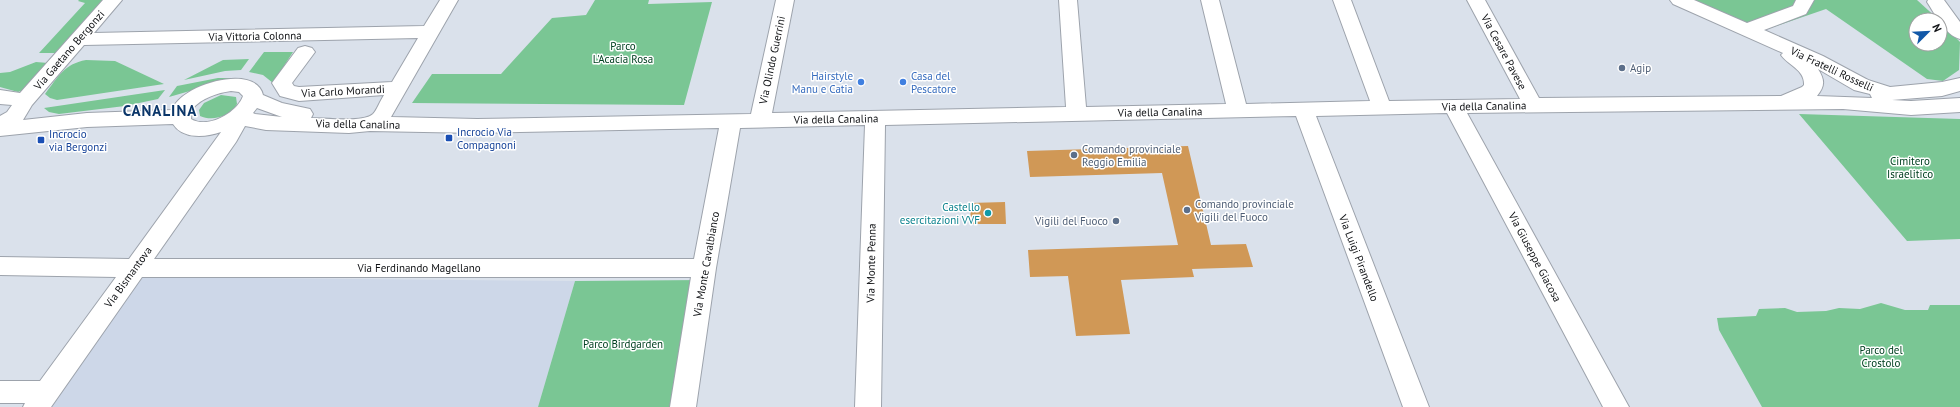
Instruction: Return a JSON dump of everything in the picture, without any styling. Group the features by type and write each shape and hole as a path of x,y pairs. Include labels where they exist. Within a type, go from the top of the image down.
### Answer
{"street":[{"name":"Via Gaetano Bergonzi","path":"0,125 14,117 25,100 113,0"},
{"path":"375,122 398,89 449,0"},
{"name":"Via Olindo Guerrini","path":"760,120 785,0"},
{"path":"1068,0 1077,114"},
{"path":"1210,0 1237,110"},
{"path":"1342,0 1382,108"},
{"name":"Via Cesare Pavese","path":"1476,0 1533,105"},
{"name":"Via Fratelli Rosselli","path":"1679,0 1816,60 1861,85 1889,93"},
{"path":"1746,30 1800,10 1805,0"},
{"path":"1935,1 1960,17"},
{"path":"1935,1 1947,20 1960,33"},
{"name":"Via Vittoria Colonna","path":"79,39 431,32"},
{"name":"Via Fratelli Rosselli","path":"1776,43 1807,68 1813,81 1811,90 1786,102"},
{"name":"Via Carlo Morandi","path":"305,52 282,83 287,91 299,94 398,89"},
{"name":"Via della Canalina","path":"1843,102 1874,94 1942,89 1960,84"},
{"name":"Via della Canalina","path":"87,120 201,93 216,87 238,85 251,91 247,107 250,120 266,123 349,126 375,122"},
{"path":"349,118 372,109 398,89"},
{"name":"Via della Canalina","path":"0,129 87,120 181,117 181,111 184,106 201,93"},
{"path":"0,97 25,100"},
{"name":"Via Gaetano Bergonzi","path":"25,100 40,116 53,123"},
{"name":"Via della Canalina","path":"247,107 278,109 311,116 349,118 375,122 477,126 1533,105 1786,102 1843,102 1911,108 1960,105"},
{"name":"Via Bismantova","path":"41,400 134,268 218,137 229,137 247,107"},
{"name":"Via Giuseppe Giacosa","path":"1454,107 1616,407"},
{"name":"Via Luigi Pirandello","path":"1303,109 1416,407"},
{"path":"181,117 183,123 218,137"},
{"name":"Via Monte Penna","path":"868,407 874,118"},
{"name":"Via Monte Cavalbianco","path":"683,407 704,268 732,121"},
{"name":"Via Ferdinando Magellano","path":"0,266 134,268 704,268"},
{"path":"0,392 41,400"}],"shaded area":[{"path":"141,277 575,281 538,407 49,407"}],"green space":[{"path":"106,0 58,53 39,53 85,3 78,1"},
{"name":"Parco L'Acacia Rosa","path":"595,0 649,0 648,4 712,2 684,105 412,103 432,74 501,74 552,18 586,15"},
{"path":"1691,0 1917,0 1930,12 1908,12 1908,52 1948,52 1948,29 1960,42 1959,70 1943,81 1927,79 1826,9 1759,32"},
{"path":"264,52 293,52 273,83 263,75 249,72"},
{"path":"249,59 241,70 225,71 184,80 223,60"},
{"path":"86,60 115,61 164,84 57,100 50,98 45,94 62,72 78,62"},
{"path":"36,62 48,63 23,90 18,92 0,87 0,73 10,72"},
{"path":"218,78 235,78 169,97 177,86"},
{"path":"165,90 158,99 125,106 59,114 49,112 44,108"},
{"path":"221,95 236,97 237,104 230,112 216,118 205,118 200,116 199,110 204,103"},
{"name":"Cimitero Israelitico","path":"1799,114 1960,119 1960,239 1907,241"},
{"name":"Parco Birdgarden","path":"703,280 683,407 538,407 575,281"},
{"name":"Parco del Crostolo","path":"1881,303 1905,310 1928,310 1930,305 1960,305 1960,407 1762,407 1719,330 1717,318 1756,316 1759,309 1785,308 1797,312 1826,311 1839,308 1860,309"}],"building":[{"name":"Comando provinciale Vigili del Fuoco","path":"1188,146 1211,245 1246,244 1253,267 1192,269 1194,277 1121,280 1130,334 1076,336 1068,276 1030,277 1028,250 1178,245 1162,173 1030,177 1027,151"},
{"name":"Castello esercitazioni VVF","path":"1005,202 1006,224 971,224 970,203"}],"place":[{"name":"Agip","path":"1622,68"},
{"name":"Hairstyle Manu e Catia","path":"861,82"},
{"name":"Casa del Pescatore","path":"903,82"},
{"name":"Incrocio Via Compagnoni","path":"449,138"},
{"name":"Incrocio via Bergonzi","path":"41,140"},
{"name":"Comando provinciale Reggio Emilia","path":"1074,155"},
{"name":"Comando provinciale Vigili del Fuoco","path":"1187,210"},
{"name":"Castello esercitazioni VVF","path":"988,213"},
{"name":"Vigili del Fuoco","path":"1116,221"}],"district":[{"name":"CANALINA","path":"160,110"}]}
